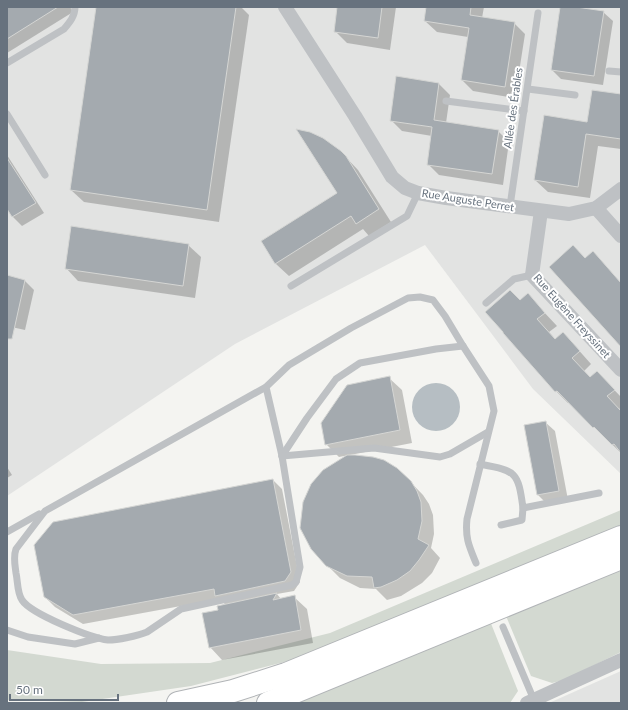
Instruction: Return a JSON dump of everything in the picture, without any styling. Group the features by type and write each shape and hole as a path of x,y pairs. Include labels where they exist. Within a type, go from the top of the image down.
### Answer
{"highway":[{"path":"178,703 233,690 286,674 621,537"},
{"path":"268,703 621,558"}],"street":[{"name":"Rue Auguste Perret","path":"285,7 392,177 405,188 418,193 569,214 596,208 621,189"},
{"path":"596,208 621,236"},
{"name":"Rue Eugène Freyssinet","path":"541,211 532,275 621,370"},
{"path":"531,702 621,660"}],"lane":[{"path":"7,63 64,29 71,20 75,7"},
{"name":"Allée des Érables","path":"510,206 538,13"},
{"path":"609,71 621,72"},
{"path":"528,89 575,95"},
{"path":"446,101 524,111"},
{"path":"7,114 44,175"},
{"path":"291,286 407,216 418,193"},
{"path":"486,303 514,279 532,275"},
{"path":"7,532 266,387 289,365 351,328 408,298 420,297 433,300 445,316 489,386 494,411 467,519 466,532 476,563"},
{"path":"282,456 307,418 336,379 360,363 436,349 463,346"},
{"path":"45,511 16,549 14,556 19,592 22,600 53,621 99,638 109,640 141,635 154,629 181,608 292,585 296,582 300,567 282,456 266,387"},
{"path":"282,456 374,448 440,457 450,454 488,432"},
{"path":"480,464 502,468 514,474 520,487 523,508 522,520 501,526"},
{"path":"523,508 599,493"},
{"path":"503,627 531,702"},
{"path":"7,630 28,637 75,644 99,638"}],"shaded area":[{"path":"7,7 621,7 621,474 533,389 425,245 235,344 7,496"},
{"path":"436,383 445,385 453,390 458,398 460,407 458,416 453,424 445,429 436,431 427,429 419,424 414,416 412,407 414,398 419,390 427,385"},
{"path":"621,510 621,525 301,656 300,658 191,686 82,702 7,700 7,650 101,664 210,663 330,633"},
{"path":"621,568 621,652 564,680 552,683 531,676 506,616"},
{"path":"490,621 518,691 510,703 296,703"},
{"path":"621,671 621,703 549,703"}],"building":[{"path":"7,7 58,7 7,39"},
{"path":"96,7 236,7 207,210 70,190"},
{"path":"337,7 382,7 378,38 334,32"},
{"path":"426,7 471,7 470,15 515,22 505,87 461,80 469,28 424,21"},
{"path":"560,7 576,7 604,11 594,76 551,70"},
{"path":"396,76 439,83 434,120 499,130 492,174 427,165 432,127 390,121"},
{"path":"592,90 621,94 621,139 586,134 578,187 534,180 544,115 587,122"},
{"path":"296,129 310,132 323,138 341,151 346,156 379,209 356,224 351,216 275,264 261,241 337,193"},
{"path":"7,158 36,203 12,217 7,209"},
{"path":"71,226 189,244 183,286 65,269"},
{"path":"573,245 585,258 593,251 621,283 621,347 549,267"},
{"path":"7,275 25,280 12,339 7,339"},
{"path":"510,290 520,300 528,293 545,313 537,319 555,339 563,332 580,351 572,358 590,377 597,371 615,390 607,396 621,411 621,453 614,444 612,445 594,427 593,428 557,391 555,392 485,312"},
{"path":"390,376 400,430 325,445 321,423 347,385"},
{"path":"546,421 559,491 537,495 524,425"},
{"path":"347,455 373,457 384,460 397,468 411,481 421,502 422,521 418,539 429,545 410,571 397,580 381,587 374,588 372,577 347,576 326,566 311,549 300,528 303,502 311,484 323,470"},
{"path":"273,479 291,572 285,581 215,596 214,589 73,615 44,597 34,545 53,522"},
{"path":"277,593 273,600 295,595 301,630 209,648 202,613 218,610 217,606"}]}
